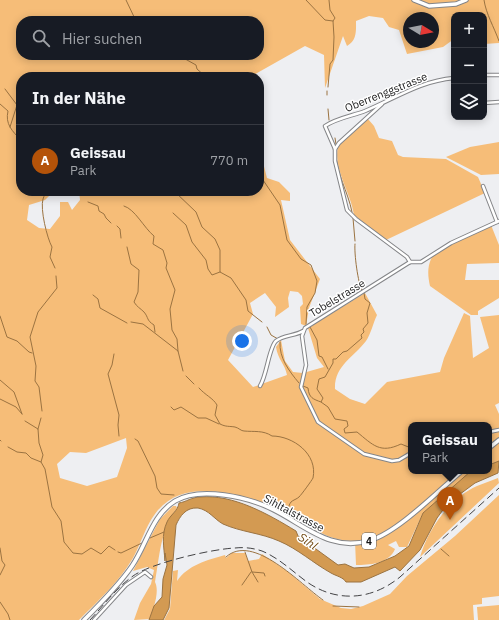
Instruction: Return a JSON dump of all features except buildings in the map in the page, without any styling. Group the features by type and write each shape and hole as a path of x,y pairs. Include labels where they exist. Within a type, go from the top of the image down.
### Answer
{"main road":[{"path":"414,0 428,6 456,4 466,0"},
{"name":"Sihltalstrasse","path":"84,620 130,569 161,513 170,504 184,496 209,494 256,503 274,510 323,539 340,543 356,543 375,539 389,532 458,474"}],"street":[{"path":"487,75 499,75"},
{"name":"Oberrenggstrasse","path":"335,149 325,126 333,121 351,116 431,81 451,78"},
{"path":"386,101 339,143 335,149 335,161 347,210 356,219 406,257 410,262"},
{"path":"487,103 499,102"},
{"path":"483,186 498,221"},
{"name":"Tobelstrasse","path":"408,454 399,460 383,460 359,452 342,438 322,427 315,418 301,388 306,365 302,339 303,331 308,326 410,262 421,262 451,243 498,221"},
{"path":"260,386 266,375 274,344 280,339 296,335 303,331"},
{"path":"296,335 302,339"},
{"path":"94,620 130,582 144,572 151,577"}],"shaded area":[{"path":"0,0 499,0 499,43 487,44 487,12 451,12 451,41 443,47 439,48 439,12 403,12 403,42 399,30 389,27 383,18 369,16 356,21 356,32 353,41 347,46 343,36 325,88 324,55 305,46 259,72 16,72 16,196 49,196 45,200 29,205 27,220 39,228 50,229 60,216 60,202 68,202 72,210 80,200 80,196 264,196 264,166 267,178 279,182 290,193 290,201 281,200 290,240 320,279 309,308 306,326 301,324 300,307 303,304 302,296 298,292 290,291 288,298 289,307 275,317 276,307 265,293 250,303 253,314 228,360 253,387 287,375 276,347 281,340 285,361 293,372 303,373 324,367 317,358 308,328 365,293 377,315 366,341 341,368 336,381 335,389 350,399 365,404 387,382 440,372 444,358 464,313 470,316 473,358 489,348 480,317 499,315 499,403 495,405 499,414 499,461 492,464 492,422 408,422 408,474 468,474 423,513 407,547 399,547 396,541 388,545 395,549 388,558 383,561 367,565 356,565 355,541 332,538 323,534 278,506 274,508 260,502 228,493 195,491 180,495 166,502 155,514 148,524 133,558 108,591 79,620 0,620","holes":["126,438 127,448 117,477 87,486 60,478 57,464 70,452 86,453"]},
{"path":"405,48 438,48 407,54"},
{"path":"368,119 374,126 379,138 392,141 398,155 403,157 446,159 478,177 485,193 386,240 354,215 350,198 338,164 338,146"},
{"path":"499,142 499,174 481,175 446,157 470,147"},
{"path":"491,225 499,245 499,263 467,264 465,280 499,280 499,298 478,311 478,315 471,315 430,286 428,269 431,259 442,249 458,239"},
{"path":"499,461 498,473 475,483 448,503 437,518 420,550 400,571 395,567 361,582 346,582 293,548 279,541 223,524 202,509 190,509 179,518 176,525 169,608 163,620 149,620 154,606 162,597 163,579 167,565 165,553 165,561 163,541 165,527 179,503 194,498 212,497 250,506 296,531 298,536 338,565 345,564 354,568 369,567 395,556 409,546 423,513 468,474 492,474 492,464"},
{"path":"498,478 499,483 420,557 434,525 449,506 467,491"},
{"path":"499,495 499,596 482,598 482,604 473,605 474,620 164,620 170,609 173,571 178,570 177,581 181,575 192,567 225,555 226,558 232,553 245,553 248,561 259,559 262,554 288,572 320,599 341,608 351,609 363,606 390,594 407,576 455,536"},
{"path":"173,506 176,506 177,508 171,517 164,535 155,582 157,591 150,619 134,620 140,603 151,584 154,570 147,567 133,571 160,519"},
{"path":"499,605 499,620 478,620 477,607"}],"waterway":[{"path":"126,0 134,16"},
{"path":"306,0 325,20 333,21"},
{"path":"328,87 330,64 333,60 333,21 335,18 330,10 329,0"},
{"path":"484,0 488,15 499,41"},
{"path":"187,60 196,65 197,69 200,72"},
{"path":"5,89 16,104"},
{"path":"0,104 8,111 8,124 16,134"},
{"path":"10,127 16,108"},
{"path":"328,109 329,120"},
{"path":"335,138 336,144"},
{"path":"336,152 338,168 352,212"},
{"path":"264,181 280,205 287,240 301,259 311,265 317,281 315,293 307,307 306,324"},
{"path":"44,196 42,204 43,216 52,247 50,257 55,268"},
{"path":"179,196 196,212 202,227 215,239 220,250 220,272 231,278 246,300 248,311 262,322"},
{"path":"88,202 98,206 99,211 104,214 111,223"},
{"path":"124,206 132,211 154,236 153,244 163,250 167,263 166,268 175,290 170,309 172,330 177,339 178,351"},
{"path":"173,213 186,225 192,242 206,260 208,269 212,275 220,272"},
{"path":"353,218 355,241"},
{"path":"117,226 120,229 121,238"},
{"path":"355,244 359,282 362,290"},
{"path":"127,247 131,264 139,270 138,292 134,302 154,325 155,332"},
{"path":"42,411 39,387 35,381 36,366 30,337 38,312 57,288 56,276"},
{"path":"364,293 365,299 370,303 367,313 368,323 363,329 364,332 361,335 362,338 336,359 333,359 333,363 325,377 319,379 317,389 323,398 321,402 328,407 335,419 347,421 348,426 344,429 345,433 357,432 377,447 388,448 401,444 408,447"},
{"path":"93,295 98,299 100,308 127,323"},
{"path":"0,316 7,337 17,341 32,353"},
{"path":"131,322 143,324 178,351 183,371"},
{"path":"267,327 271,335 278,339"},
{"path":"310,327 317,340 319,356 322,357 328,369"},
{"path":"280,342 283,359 288,369 299,383"},
{"path":"114,354 112,365 108,374 119,415 119,436"},
{"path":"186,376 194,384"},
{"path":"0,380 14,392 22,414"},
{"path":"303,386 308,388 309,394 312,398 321,402"},
{"path":"199,388 217,405 215,415 220,424 235,427 243,431 262,432 272,436 288,439 296,443 308,454 314,469 313,478 299,497 291,502 287,510"},
{"path":"0,399 16,407 22,414"},
{"path":"171,407 174,410 181,407 198,418 206,418 219,424"},
{"path":"38,429 41,418"},
{"path":"25,421 38,429 39,443 43,455 41,462 45,469 52,507 61,521 64,542 73,553 82,554 91,548 101,554 109,546 115,550"},
{"path":"135,439 138,441 155,476 157,488 161,494 174,495"},
{"path":"8,447 17,452 26,453 31,458 41,462"},
{"path":"150,538 164,532"},
{"path":"118,552 121,553 142,543"},
{"path":"0,548 2,561 5,565 0,575"},
{"path":"441,549 449,556"},
{"path":"226,557 237,551 249,551 263,556 290,573 323,600"},
{"path":"245,552 252,572 258,582"},
{"path":"242,585 251,572"},
{"path":"252,572 264,573 265,576"},
{"path":"0,602 10,620"},
{"path":"333,606 359,607"}],"railway":[{"path":"90,620 121,586 142,571 153,566 182,558 212,551 235,548 252,548 262,551 280,561 318,589 342,596 366,594 389,585 400,577 499,488"}],"place":[{"name":"Geissau","path":"450,520"}],"water label":[{"name":"Sihl","path":"308,541"}]}
